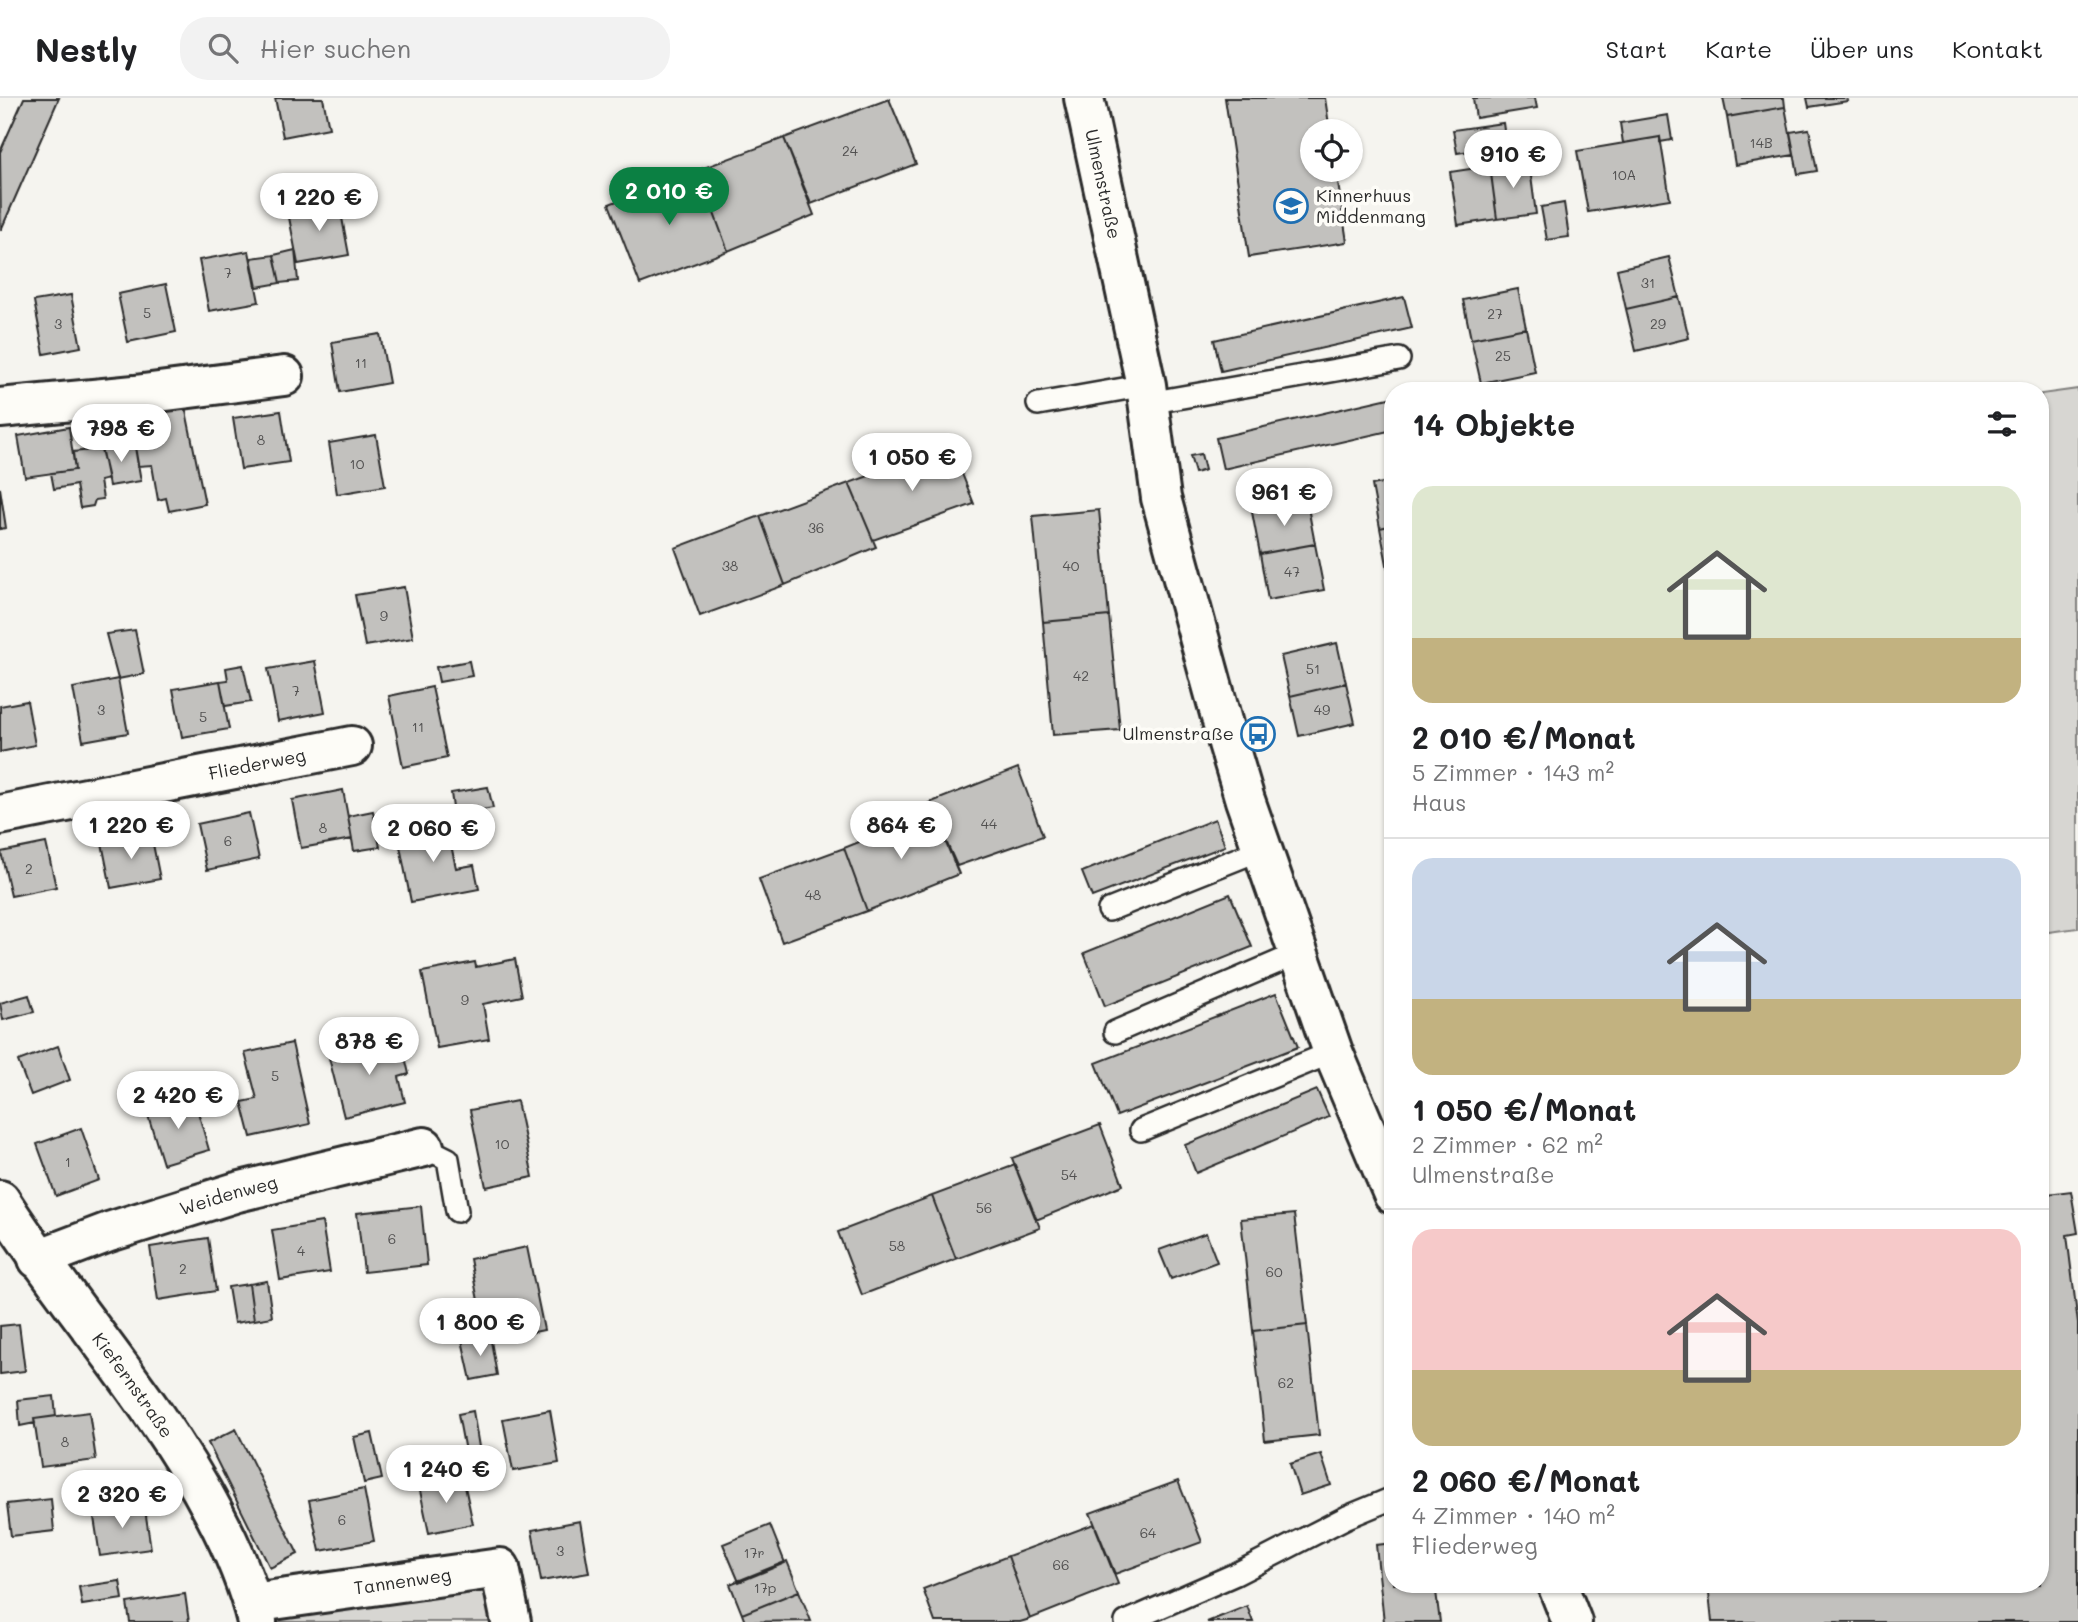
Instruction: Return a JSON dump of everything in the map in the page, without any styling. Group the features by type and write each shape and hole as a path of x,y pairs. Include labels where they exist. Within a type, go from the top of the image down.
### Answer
{"street":[{"name":"Ulmenstraße","path":"1084,98 1147,394 1161,498 1228,743 1262,849 1334,1052 1384,1172"},
{"path":"0,408 135,395 284,376"},
{"name":"Fliederweg","path":"0,815 352,746"},
{"name":"Weidenweg","path":"38,1259 110,1232 237,1192 425,1147"},
{"name":"Kiefernstraße","path":"0,1200 38,1259 152,1410 191,1468 229,1542 255,1613"},
{"name":"Tannenweg","path":"255,1613 500,1568 511,1622"},
{"path":"1561,1593 1572,1622"}],"lane":[{"path":"1038,404 1147,394 1399,359"},
{"path":"1109,910 1262,849"},
{"path":"1115,1032 1299,953"},
{"path":"1141,1130 1334,1052"},
{"path":"425,1147 448,1158 457,1211"},
{"path":"1126,1622 1236,1574 1347,1517 1384,1502"}],"shaded area":[{"path":"2078,389 2078,928 2049,932 2049,393"},
{"path":"500,1568 511,1622 257,1622"}],"building":[{"path":"24,98 59,98 1,230 0,152"},
{"path":"275,98 323,98 329,128 283,137"},
{"name":"Kinnerhuus Middenmang","path":"1225,98 1325,98 1328,119 1300,119 1300,182 1338,182 1347,242 1249,257"},
{"path":"1473,98 1535,98 1537,108 1476,118"},
{"path":"1723,98 1784,98 1785,107 1727,117"},
{"path":"1807,98 1847,98 1848,101 1809,107"},
{"path":"889,99 916,164 811,204 784,138"},
{"path":"1785,107 1794,155 1735,165 1727,117"},
{"path":"1668,115 1672,140 1660,142 1660,137 1623,143 1620,123"},
{"path":"1503,123 1506,145 1457,153 1453,130"},
{"path":"1809,129 1817,171 1798,174 1790,132"},
{"path":"1660,137 1670,199 1588,212 1577,151"},
{"path":"784,138 814,215 728,251 698,170"},
{"path":"1529,161 1536,214 1497,219 1490,166"},
{"path":"1490,166 1497,219 1458,225 1450,172"},
{"path":"698,170 728,251 640,284 609,204"},
{"path":"339,202 349,255 298,264 288,212"},
{"path":"1564,203 1569,237 1547,240 1541,207"},
{"path":"295,250 298,281 280,283 274,255"},
{"path":"249,251 259,302 209,311 199,260"},
{"path":"274,255 280,283 257,287 251,258"},
{"path":"1669,257 1679,297 1626,309 1617,269"},
{"path":"166,284 176,332 128,342 118,294"},
{"path":"1518,289 1526,328 1471,339 1463,300"},
{"path":"71,295 81,347 44,354 34,301"},
{"path":"1404,297 1412,328 1221,371 1214,340"},
{"path":"1679,297 1689,338 1636,351 1626,309"},
{"path":"1526,328 1535,372 1481,382 1471,339"},
{"path":"380,334 389,383 340,392 332,342"},
{"path":"1384,399 1384,432 1223,469 1216,438"},
{"path":"185,406 205,504 169,511 166,498 158,500 152,465 138,466 130,415"},
{"path":"281,411 289,462 241,469 233,418"},
{"path":"69,427 75,470 25,477 18,436"},
{"path":"376,435 385,486 337,494 329,443"},
{"path":"134,441 141,481 109,486 101,447"},
{"path":"951,446 974,504 873,540 849,483"},
{"path":"101,449 108,479 100,481 103,499 95,500 93,506 80,508 76,485 54,489 51,473 75,470 73,452"},
{"path":"1201,454 1205,470 1195,473 1190,456"},
{"path":"849,483 876,547 785,585 760,516"},
{"path":"1384,483 1384,527 1380,528 1372,485"},
{"path":"0,488 6,528 0,529"},
{"path":"1307,502 1315,544 1260,554 1252,512"},
{"path":"1099,510 1109,616 1043,622 1033,516"},
{"path":"760,516 785,585 700,616 675,548"},
{"path":"1384,527 1384,549 1380,528"},
{"path":"1315,544 1324,590 1268,600 1260,554"},
{"path":"404,587 413,638 365,646 355,595"},
{"path":"1109,616 1120,730 1053,735 1043,622"},
{"path":"135,630 144,674 118,679 106,634"},
{"path":"1337,643 1346,683 1290,696 1281,656"},
{"path":"315,661 325,712 278,721 268,669"},
{"path":"469,661 472,676 439,682 436,667"},
{"path":"243,665 251,702 225,706 220,681 228,680 226,668"},
{"path":"118,679 128,733 83,741 73,688"},
{"path":"220,681 229,729 182,737 173,689"},
{"path":"1346,683 1355,723 1299,736 1290,696"},
{"path":"432,687 447,758 403,767 389,696"},
{"path":"27,701 35,745 0,752 0,706"},
{"path":"1018,768 1043,836 957,866 929,803"},
{"path":"488,787 493,808 454,815 451,793"},
{"path":"343,790 352,839 301,848 292,800"},
{"path":"373,811 380,847 354,851 348,816"},
{"path":"933,812 959,874 867,911 844,848"},
{"path":"249,813 259,859 207,870 197,824"},
{"path":"1215,819 1225,846 1092,897 1082,872"},
{"path":"446,822 456,868 474,865 479,889 411,902 397,831"},
{"path":"151,834 160,879 111,888 102,843"},
{"path":"46,843 56,887 11,896 1,852"},
{"path":"844,848 867,911 782,942 759,879"},
{"path":"1230,894 1252,947 1105,1006 1084,953"},
{"path":"515,959 522,996 483,1004 489,1039 437,1048 422,972 475,962 476,967"},
{"path":"1276,993 1298,1047 1117,1116 1096,1063"},
{"path":"29,995 34,1012 3,1020 0,1003"},
{"path":"389,1039 390,1047 402,1044 409,1074 399,1077 405,1102 344,1117 328,1054"},
{"path":"292,1043 310,1124 251,1137 242,1102 257,1099 245,1053"},
{"path":"58,1046 70,1080 31,1095 18,1061"},
{"path":"1317,1090 1329,1117 1196,1173 1185,1145"},
{"path":"194,1098 209,1150 163,1164 147,1112"},
{"path":"517,1101 533,1177 486,1187 470,1110"},
{"path":"1100,1125 1123,1185 1036,1220 1012,1158"},
{"path":"81,1128 99,1180 56,1196 37,1144"},
{"path":"1015,1165 1040,1228 956,1259 932,1196"},
{"path":"2071,1191 2078,1233 2067,1235 2078,1324 2078,1622 1712,1622 1709,1593 2049,1593 2049,1194"},
{"path":"932,1196 956,1259 862,1295 838,1232"},
{"path":"421,1206 427,1265 364,1272 357,1213"},
{"path":"1294,1214 1307,1325 1253,1331 1241,1219"},
{"path":"322,1222 330,1272 280,1280 272,1230"},
{"path":"1206,1233 1217,1262 1171,1279 1159,1250"},
{"path":"208,1238 216,1291 158,1300 150,1247"},
{"path":"527,1247 544,1330 486,1342 470,1259"},
{"path":"267,1281 272,1317 254,1320 249,1284"},
{"path":"249,1284 254,1320 234,1323 228,1287"},
{"path":"19,1324 25,1371 0,1374 0,1326"},
{"path":"1307,1325 1319,1435 1265,1441 1253,1331"},
{"path":"485,1336 486,1342 491,1341 497,1375 471,1380 462,1340"},
{"path":"54,1396 56,1416 34,1419 35,1423 20,1426 18,1400"},
{"path":"550,1410 559,1463 513,1471 503,1419"},
{"path":"473,1411 481,1459 467,1462 458,1414"},
{"path":"89,1412 96,1460 41,1467 34,1419"},
{"path":"236,1429 298,1554 270,1568 208,1443"},
{"path":"372,1433 382,1479 364,1483 354,1437"},
{"path":"1321,1454 1331,1485 1300,1495 1290,1464"},
{"path":"463,1477 473,1524 429,1533 419,1486"},
{"path":"1178,1481 1202,1542 1115,1574 1090,1513"},
{"path":"364,1489 374,1541 320,1551 309,1500"},
{"path":"51,1499 54,1531 11,1536 7,1504"},
{"path":"144,1503 151,1549 100,1556 93,1511"},
{"path":"580,1521 589,1573 541,1581 532,1530"},
{"path":"1094,1524 1118,1584 1030,1619 1008,1556"},
{"path":"770,1525 785,1563 739,1582 723,1544"},
{"path":"1384,1544 1384,1593 1436,1593 1440,1622 1384,1622 1376,1545"},
{"path":"1008,1556 1030,1619 1020,1622 935,1622 923,1589"},
{"path":"787,1561 799,1591 742,1614 730,1584"},
{"path":"120,1581 123,1599 82,1605 79,1587"},
{"path":"799,1591 811,1621 745,1622 742,1614"},
{"path":"185,1594 189,1622 130,1622 127,1603"},
{"path":"1247,1606 1253,1622 1207,1622"}],"place":[{"name":"Kinnerhuus Middenmang","path":"1291,206"},
{"name":"Ulmenstraße","path":"1258,734"}]}
